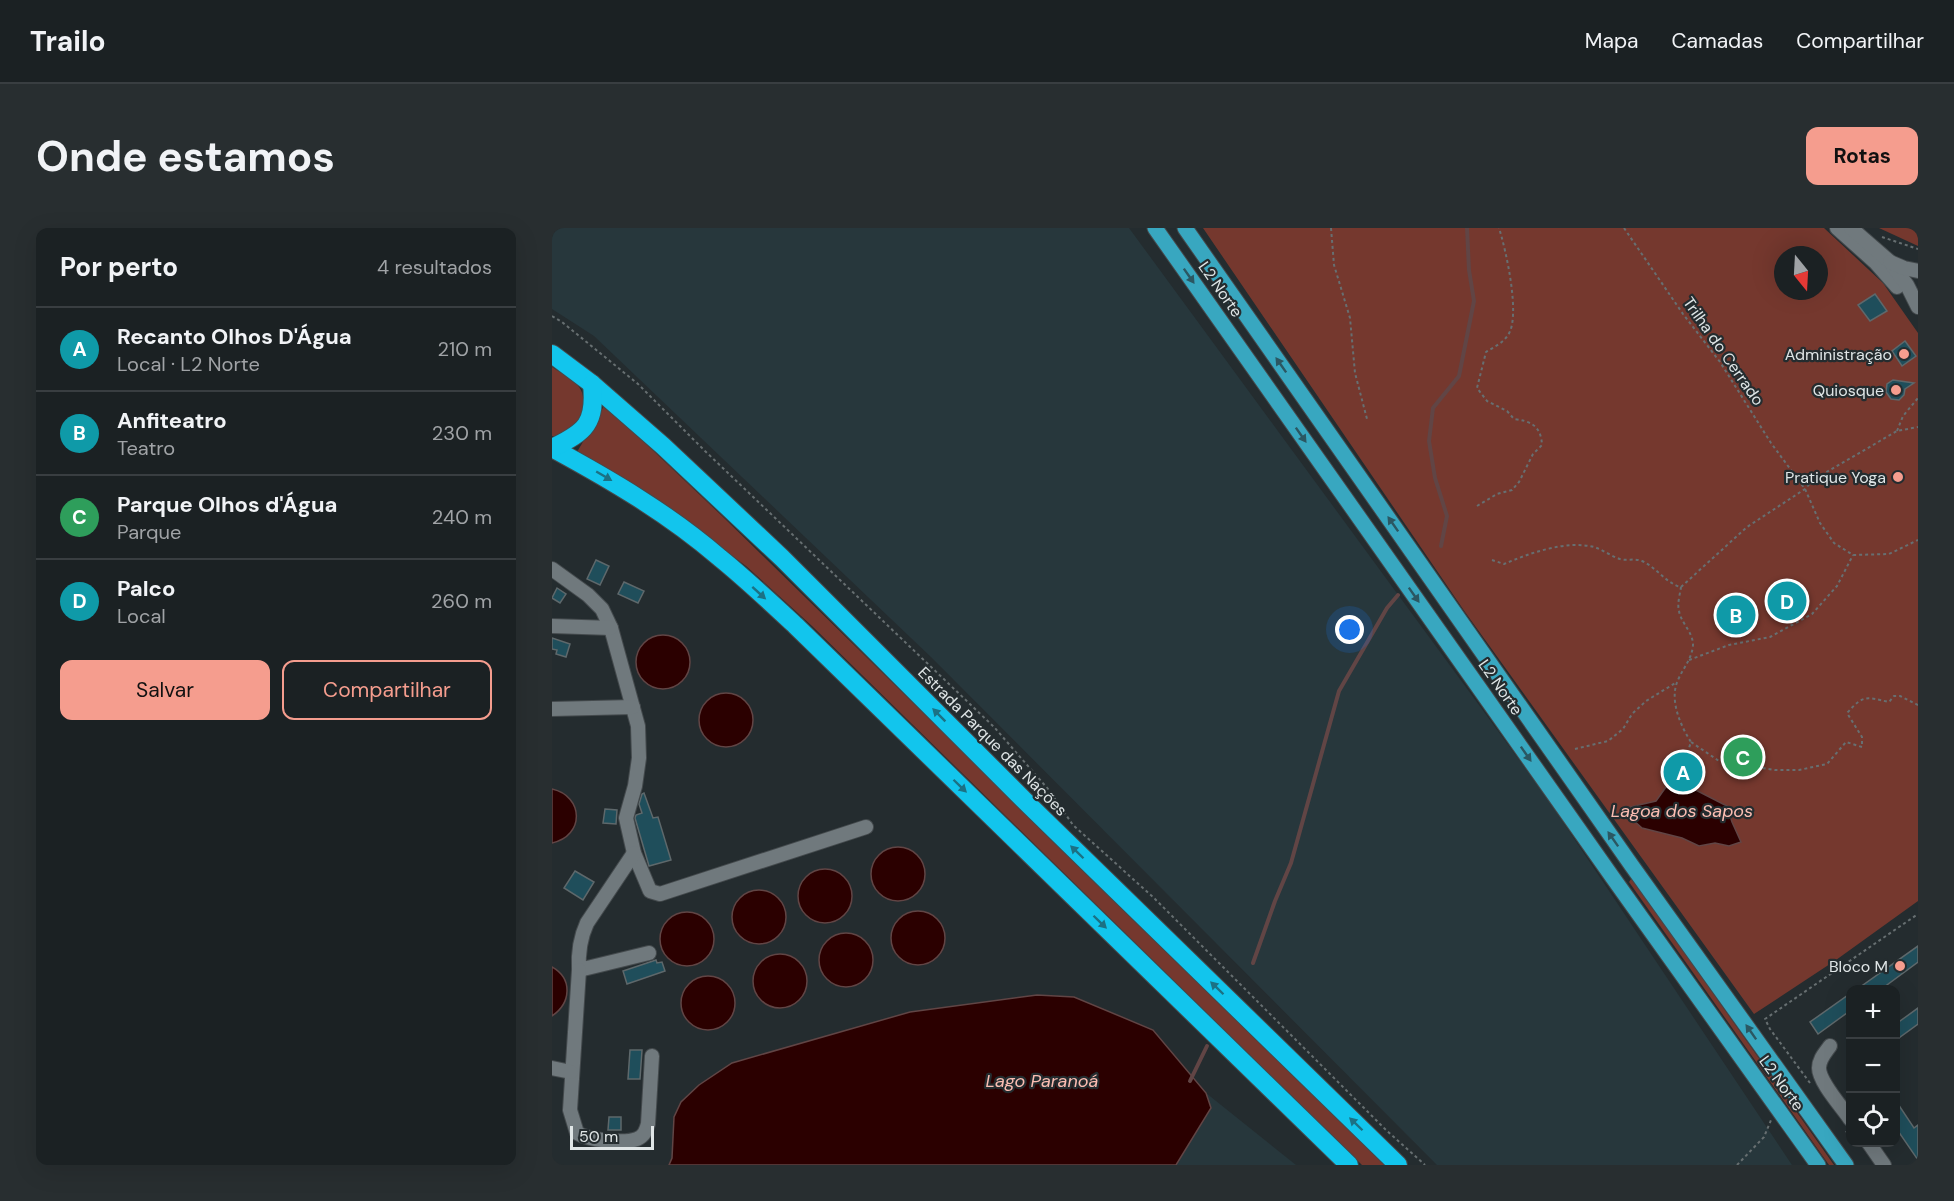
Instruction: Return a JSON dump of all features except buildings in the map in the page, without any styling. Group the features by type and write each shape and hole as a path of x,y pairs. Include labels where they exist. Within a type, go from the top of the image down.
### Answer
{"highway":[{"name":"Estrada Parque das Nações","path":"552,354 592,384 663,446 782,558 1030,806 1398,1165"},
{"path":"552,448 577,436 588,422 594,405 592,384"},
{"path":"552,448 605,476 658,510 720,557 787,617 1349,1165"}],"main road":[{"name":"L2 Norte","path":"1155,228 1818,1165"},
{"name":"L2 Norte","path":"1185,228 1632,866 1846,1165"},
{"path":"1613,878 1632,866"}],"street":[{"path":"1837,228 1875,262 1901,292 1916,299"},
{"path":"1851,228 1888,261 1916,299"},
{"path":"1888,261 1918,271"},
{"path":"552,569 596,601 611,628 633,707 640,742 635,786 626,818 634,853 647,887 653,893 660,894 866,828"},
{"path":"552,626 611,628"},
{"path":"552,709 633,707"},
{"path":"634,853 587,923 579,947 570,1110 578,1133 585,1137 621,1141 636,1139 644,1134 648,1124 652,1056"},
{"path":"579,970 649,953"},
{"path":"1830,1046 1822,1057 1819,1068 1822,1079 1846,1121"},
{"path":"552,1068 571,1072"},
{"path":"1871,1147 1884,1165"}],"path":[{"path":"1331,228 1334,265 1350,318 1355,373 1367,419"},
{"path":"1477,507 1497,494 1512,490 1519,482 1533,454 1542,445 1541,435 1536,426 1525,420 1514,419 1507,411 1486,401 1477,388 1486,352 1510,334 1515,310 1499,228"},
{"name":"Trilha do Cerrado","path":"1624,228 1683,314 1720,362 1771,443 1804,489 1820,523 1834,543 1853,555"},
{"path":"1876,234 1918,249"},
{"path":"552,316 638,384 994,727 1048,789 1073,825 1154,897 1387,1131 1425,1165"},
{"path":"1897,431 1903,416 1918,398"},
{"path":"1918,427 1897,431 1813,480 1804,489 1747,528 1681,587 1678,611 1687,626 1693,644 1689,660 1677,681 1674,696 1683,730 1690,742 1719,761 1775,770 1799,770 1827,764 1846,742 1862,747 1862,737 1847,713 1859,699 1866,697 1889,702 1894,696 1900,696 1918,705"},
{"path":"1689,660 1729,645 1770,637 1812,614 1837,586 1853,555 1889,554 1918,540"},
{"path":"1492,560 1504,564 1526,555 1571,545 1594,547 1622,560 1640,559 1657,570 1670,584 1681,587"},
{"path":"1575,749 1608,741 1623,729 1632,714 1646,700 1677,681"},
{"path":"1683,782 1688,764 1687,752 1690,742"},
{"path":"1815,1089 1765,1019 1918,914"},
{"path":"1737,1165 1764,1137 1776,1106"}],"shaded area":[{"path":"552,228 1129,228 1545,795 1792,1165 1437,1165 932,658 594,336 552,309"},
{"path":"1203,228 1824,228 1883,283 1918,333 1918,901 1836,960 1754,1014 1465,612"},
{"path":"1879,228 1918,228 1918,246"},
{"path":"552,367 580,388 583,400 581,421 558,436 552,436"},
{"path":"604,406 721,515 1386,1165 1362,1165 812,626 746,566 677,515 577,452"},
{"path":"1631,879 1834,1165 1829,1165 1629,882"},
{"path":"1206,1093 1296,1165 1176,1165 1210,1108"}],"water":[{"path":"658,635 668,635 678,639 686,647 690,662 686,677 678,685 668,689 658,689 648,685 640,677 636,667 636,657 640,647 648,639"},
{"path":"721,693 731,693 741,697 749,705 753,720 749,735 741,743 731,747 721,747 711,743 703,735 699,725 699,715 703,705 711,697"},
{"name":"Lagoa dos Sapos","path":"1682,783 1727,806 1741,842 1729,846 1715,843 1699,846 1682,838 1642,828 1632,819 1630,807 1656,801 1666,787"},
{"path":"552,789 563,793 570,799 575,807 576,816 575,825 570,833 563,839 552,843"},
{"path":"893,847 903,847 913,851 921,859 925,874 921,889 913,897 903,901 893,901 883,897 875,889 871,879 871,869 875,859 883,851"},
{"path":"820,869 830,869 840,873 848,881 852,896 848,911 840,919 830,923 820,923 810,919 802,911 798,901 798,891 802,881 810,873"},
{"path":"754,890 764,890 774,894 782,902 786,917 782,932 774,940 764,944 754,944 744,940 736,932 732,922 732,912 736,902 744,894"},
{"path":"913,911 923,911 933,915 941,923 945,938 941,953 933,961 923,965 913,965 903,961 895,953 891,943 891,933 895,923 903,915"},
{"path":"682,912 692,912 702,916 710,924 714,939 710,954 702,962 692,966 682,966 672,962 664,954 660,944 660,934 664,924 672,916"},
{"path":"841,933 851,933 861,937 869,945 873,960 869,975 861,983 851,987 841,987 831,983 823,975 819,965 819,955 823,945 831,937"},
{"path":"775,954 785,954 795,958 803,966 807,981 803,996 795,1004 785,1008 775,1008 765,1004 757,996 753,986 753,976 757,966 765,958"},
{"path":"552,967 564,978 567,991 563,1005 552,1016"},
{"path":"703,976 713,976 723,980 731,988 735,1003 731,1018 723,1026 713,1030 703,1030 693,1026 685,1018 681,1008 681,998 685,988 693,980"},
{"name":"Lago Paranoá","path":"1037,995 1074,997 1153,1030 1206,1093 1211,1108 1176,1165 669,1165 672,1158 674,1117 681,1102 699,1085 732,1063 910,1012"}],"waterway":[{"path":"1441,546 1447,516 1435,478 1429,441 1433,408 1459,376 1474,301 1469,270 1467,228"},
{"path":"1253,963 1291,863 1339,691 1387,608 1398,595"},
{"path":"1190,1081 1207,1046"}],"place":[{"name":"Administração","path":"1904,354"},
{"name":"Quiosque","path":"1896,390"},
{"name":"Pratique Yoga","path":"1898,477"},
{"name":"Palco","path":"1787,601"},
{"name":"Anfiteatro","path":"1736,615"},
{"name":"Parque Olhos d'Água","path":"1743,757"},
{"name":"Recanto Olhos D'Água","path":"1683,772"},
{"name":"Bloco M","path":"1900,966"}]}
